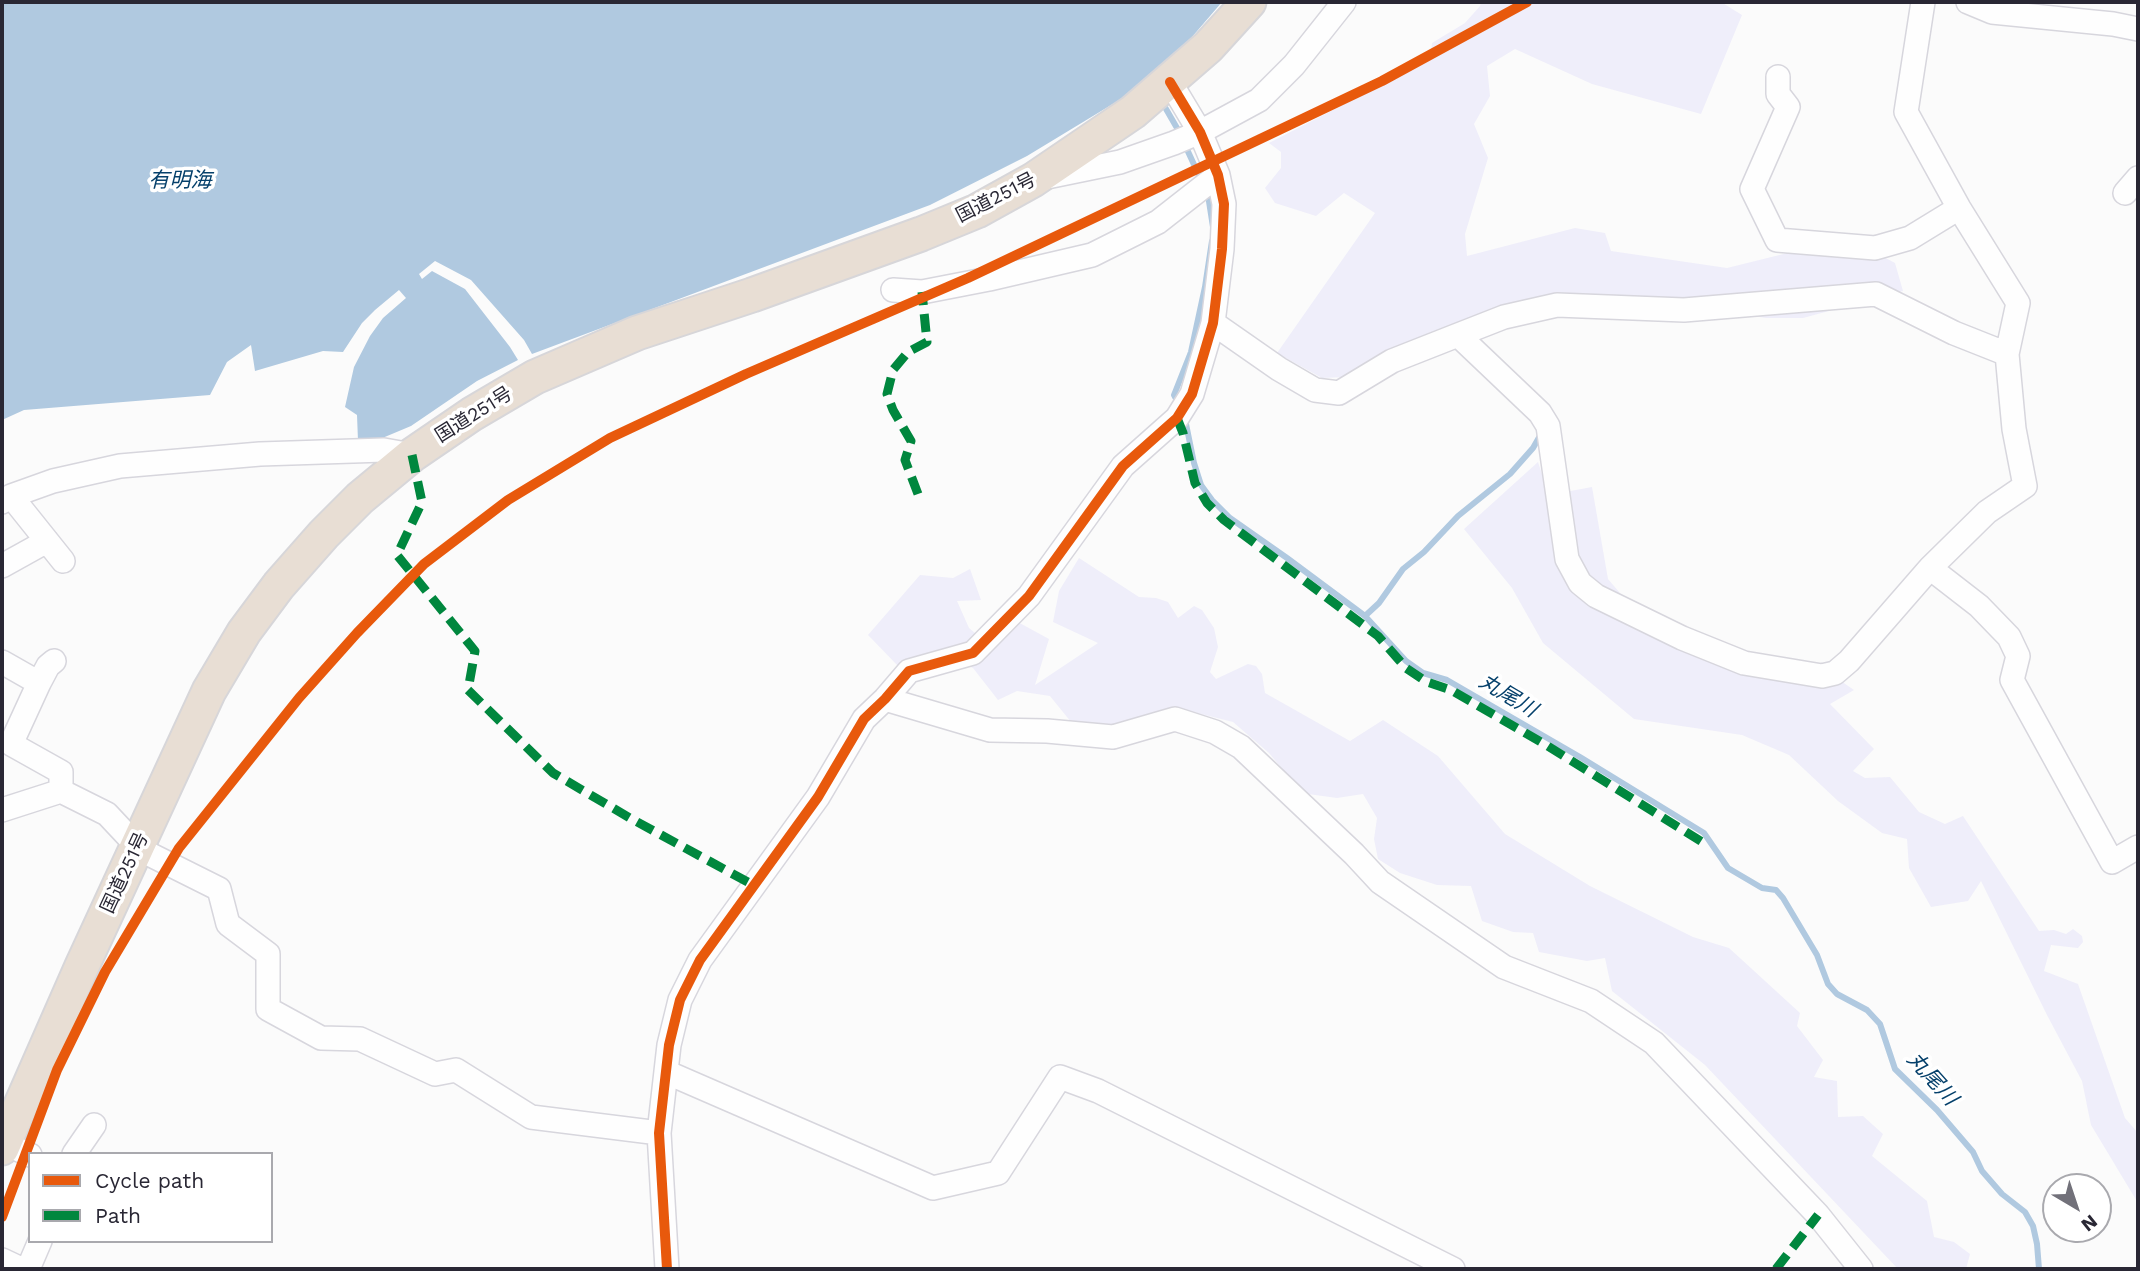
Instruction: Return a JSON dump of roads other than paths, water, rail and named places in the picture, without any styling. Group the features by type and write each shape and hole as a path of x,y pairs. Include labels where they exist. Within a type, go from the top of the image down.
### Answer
{"highway":[{"name":"国道251号","path":"10,1138 137,846 209,691 244,632 279,585 360,498 412,455 472,414 548,371 637,333 921,234 977,211 1033,180 1084,147 1161,89 1208,47 1249,2"}],"street":[{"path":"1033,180 1120,162 1188,137 1259,100 1294,65 1344,2"},
{"path":"1458,335 1539,413 1548,426 1552,438 1567,559 1580,583 1595,596 1682,638 1744,663 1822,676 1835,673 1849,661 1930,568 1987,512 2025,486 2014,429 2007,354 2018,303 1959,208 1906,112 1923,2"},
{"path":"1968,2 1992,12 2138,29"},
{"path":"1778,78 1778,93 1788,107 1752,189 1777,240 1875,248 1910,238 1959,208"},
{"path":"667,1269 659,1133 669,1045 680,1000 700,960 818,797 864,719 909,671 973,653 1029,596 1123,466 1183,410 1192,394 1213,323 1222,249 1224,204 1161,89"},
{"path":"893,290 922,292 1092,255 1158,222 1210,182"},
{"path":"1213,323 1279,369 1315,390 1339,393 1392,361 1504,317 1557,305 1684,310 1876,294 1955,333 2007,354"},
{"path":"63,561 7,499 54,481 120,466 288,453 384,450 412,455"},
{"path":"2,566 47,541"},
{"path":"1930,568 1979,606 2008,637 2018,656 2012,680 2112,862 2138,846"},
{"path":"54,661 48,666 39,683 11,744 61,772 61,791"},
{"path":"2,662 39,683"},
{"path":"885,699 990,730 1047,731 1113,737 1175,719 1215,732 1241,747 1380,882 1504,967 1591,1001 1654,1043 1818,1214 1861,1269"},
{"path":"2,810 61,791 107,814 137,846 219,889 228,924 268,954 268,1009 321,1038 360,1039 435,1074 456,1070 531,1117 659,1133"},
{"path":"666,1072 933,1188 998,1173 1060,1077 1098,1091 1453,1269"},
{"path":"75,1152 94,1125"},
{"path":"28,1269 39,1243"},
{"path":"2,1261 21,1269"}],"water":[{"name":"有明海","path":"2,2 1222,2 1180,51 1126,96 1027,156 930,205 532,354 524,340 471,280 435,261 419,274 422,279 432,271 465,289 518,360 477,381 411,426 380,439 358,441 357,415 345,407 354,367 383,318 406,298 399,290 362,323 343,352 323,351 255,371 251,345 227,362 210,395 24,410 2,420"}],"waterway":[{"name":"丸尾川","path":"1162,102 1181,135"},
{"name":"丸尾川","path":"1185,145 1208,195 1213,227"},
{"name":"丸尾川","path":"1180,406 1174,395 1191,352 1212,241"},
{"name":"丸尾川","path":"1185,419 1201,485 1212,500 1230,518 1365,616 1406,661 1423,673 1447,680 1704,833 1728,868 1762,888 1776,890 1817,955 1828,984 1837,994 1867,1010 1880,1024 1895,1069 1937,1110 1973,1152 1982,1171 2002,1194 2025,1212 2033,1226 2039,1269"},
{"path":"1365,616 1379,603 1403,569 1424,552 1458,516 1510,474 1533,448 1541,434"}]}
